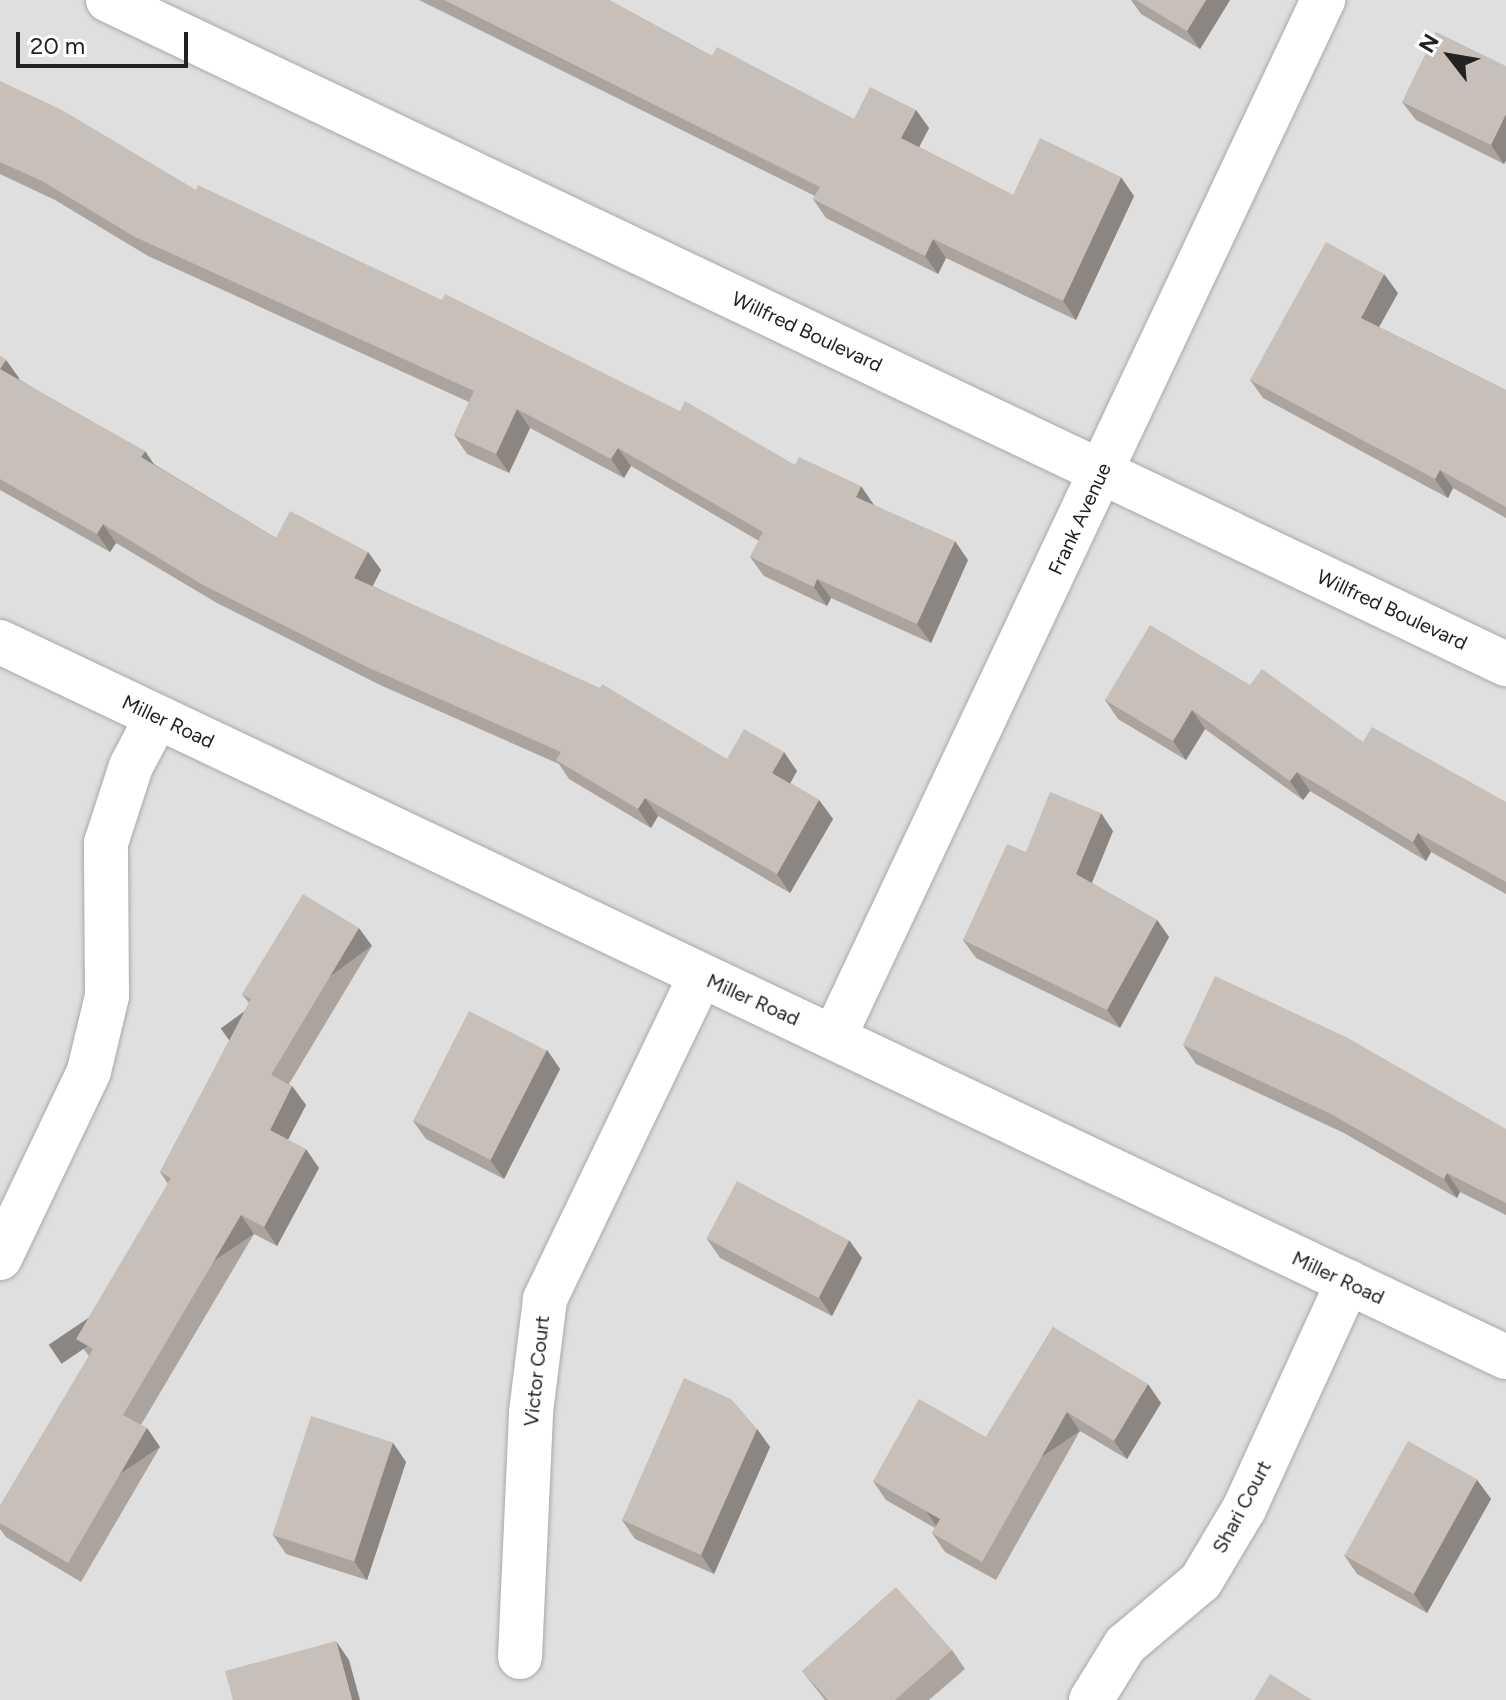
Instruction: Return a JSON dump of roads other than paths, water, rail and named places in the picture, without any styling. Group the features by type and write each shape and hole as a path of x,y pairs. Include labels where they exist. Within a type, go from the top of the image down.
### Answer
{"street":[{"name":"Willfred Boulevard","path":"108,0 1506,664"},
{"name":"Frank Avenue","path":"834,1037 1323,0"},
{"name":"Miller Road","path":"0,642 700,977 834,1037 1506,1357"},
{"path":"0,1258 89,1071 107,996 106,843 131,766 157,717"},
{"name":"Victor Court","path":"520,1657 531,1412 545,1299 700,977"},
{"name":"Shari Court","path":"1091,1700 1125,1645 1208,1569 1244,1509 1348,1282"}]}
